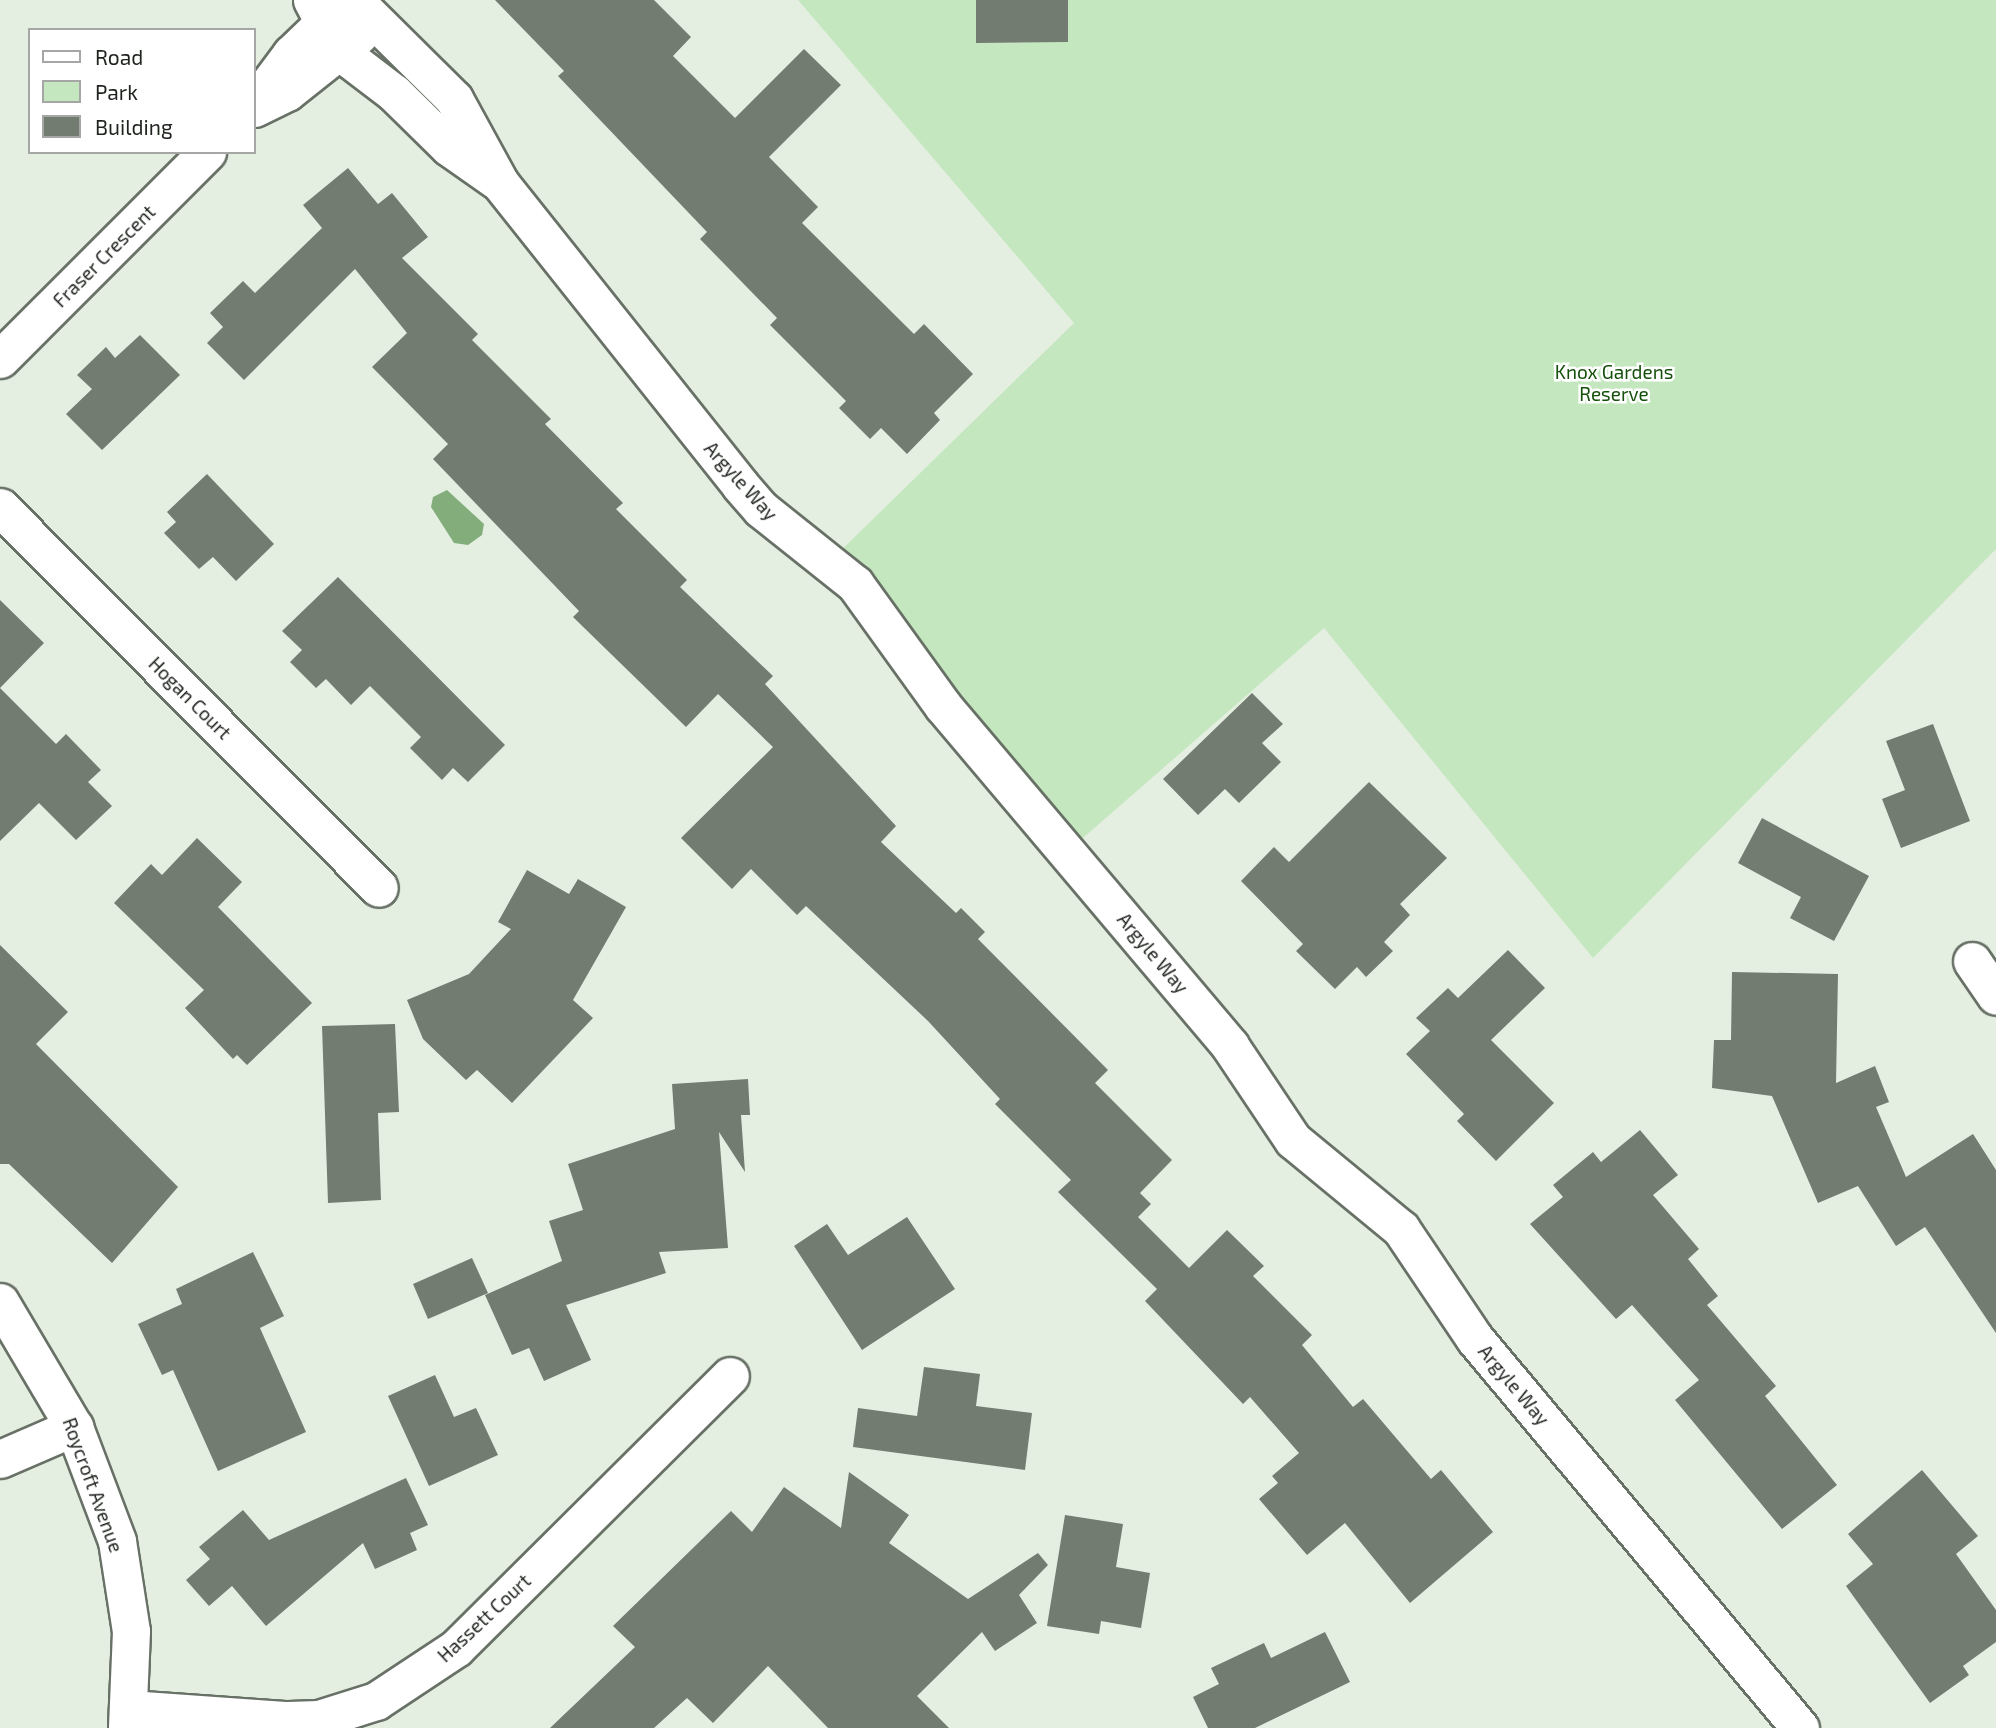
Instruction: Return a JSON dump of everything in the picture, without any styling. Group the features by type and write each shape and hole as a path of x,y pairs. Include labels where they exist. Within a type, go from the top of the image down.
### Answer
{"street":[{"path":"256,104 324,25 359,8"},
{"name":"Argyle Way","path":"359,8 408,48 454,99 500,183 761,509 830,561 881,615 943,706 1230,1045 1293,1140 1401,1229 1475,1339 1800,1728"},
{"name":"Argyle Way","path":"324,25 449,147 500,183"},
{"name":"Fraser Crescent","path":"0,359 205,154"},
{"name":"Hogan Court","path":"0,507 379,888"},
{"path":"1972,961 1996,996"},
{"name":"Roycroft Avenue","path":"0,1302 74,1427 122,1566 131,1632 128,1719"},
{"name":"Hassett Court","path":"128,1719 319,1719 385,1696 456,1648 730,1376"},
{"path":"0,1459 74,1427"}],"green space":[{"name":"Knox Gardens Reserve","path":"798,0 1996,0 1996,549 1593,958 1324,628 1068,851 830,561 1074,323"}],"shaded area":[{"path":"447,490 484,524 482,535 468,545 454,543 431,507 433,497"}],"building":[{"path":"495,0 654,0 691,37 673,56 735,118 804,49 841,85 769,157 818,207 802,223 914,334 924,324 973,374 934,413 940,420 907,454 881,428 870,439 839,408 846,401 770,325 777,318 700,239 707,232 558,76 564,71"},
{"path":"976,0 1068,0 1068,42 976,43"},
{"path":"348,168 378,204 392,193 428,237 402,258 478,334 472,340 551,419 545,424 623,503 616,509 687,580 680,587 773,676 765,684 896,826 881,842 956,913 961,908 985,932 978,939 1108,1070 1095,1083 1172,1160 1140,1193 1151,1204 1138,1217 1189,1268 1227,1230 1264,1266 1253,1276 1312,1335 1302,1345 1353,1407 1363,1399 1431,1479 1441,1470 1493,1532 1410,1603 1345,1523 1307,1555 1259,1499 1278,1483 1272,1476 1299,1453 1250,1397 1243,1404 1145,1301 1157,1289 1058,1192 1071,1180 995,1104 1000,1099 928,1021 806,906 797,915 751,869 732,889 681,838 773,747 718,694 686,727 573,617 579,611 433,459 448,444 372,367 407,333 355,269 244,380 207,343 223,327 210,313 243,281 255,293 322,228 303,205"},
{"path":"140,335 180,375 102,450 66,414 92,389 77,375 106,347 115,358"},
{"path":"207,474 274,544 236,581 213,557 199,569 164,533 176,522 167,512"},
{"path":"338,577 505,745 468,782 453,768 442,780 410,748 421,737 370,686 351,705 326,679 316,688 290,662 302,650 282,631"},
{"path":"0,600 44,643 0,688"},
{"path":"0,688 56,744 66,734 101,770 88,782 112,806 76,840 39,803 0,841"},
{"path":"1252,693 1283,724 1262,743 1281,762 1239,803 1225,789 1198,815 1163,779"},
{"path":"1933,724 1970,821 1901,848 1882,799 1905,790 1886,741"},
{"path":"1369,782 1447,858 1400,904 1410,915 1384,942 1393,951 1366,977 1357,967 1335,989 1296,951 1303,944 1241,881 1274,847 1289,862"},
{"path":"1762,818 1869,876 1834,941 1790,918 1801,897 1738,863"},
{"path":"197,838 242,882 218,907 312,1003 247,1065 237,1055 233,1059 185,1008 204,990 114,903 151,864 162,875"},
{"path":"527,870 569,894 578,879 626,907 573,1000 593,1018 512,1103 477,1070 466,1080 423,1039 407,1000 469,974 511,929 498,922"},
{"path":"0,945 68,1012 36,1044 178,1187 112,1263 9,1164 0,1164"},
{"path":"1508,950 1545,988 1491,1040 1554,1103 1496,1161 1457,1121 1464,1114 1406,1054 1430,1031 1416,1018 1448,988 1458,998"},
{"path":"1732,972 1838,974 1836,1083 1875,1066 1889,1102 1876,1107 1906,1177 1973,1134 1996,1170 1996,1333 1925,1227 1896,1246 1858,1186 1818,1203 1772,1096 1712,1088 1714,1040 1731,1040"},
{"path":"395,1024 399,1112 378,1113 381,1200 328,1203 322,1026"},
{"path":"748,1079 750,1115 741,1115 745,1172 719,1132 728,1248 659,1252 666,1273 566,1305 591,1360 544,1381 529,1348 512,1355 485,1295 562,1261 549,1221 583,1210 568,1164 675,1129 672,1084"},
{"path":"1640,1130 1678,1175 1653,1195 1699,1249 1688,1259 1718,1296 1707,1305 1776,1386 1765,1396 1837,1485 1782,1529 1675,1400 1699,1380 1632,1305 1616,1319 1530,1224 1563,1197 1553,1185 1593,1152 1601,1162"},
{"path":"907,1217 955,1289 862,1350 794,1246 827,1224 848,1255"},
{"path":"253,1252 284,1316 260,1328 306,1432 218,1471 173,1370 162,1375 138,1324 182,1304 176,1289"},
{"path":"472,1258 488,1293 428,1319 413,1284"},
{"path":"924,1367 980,1374 976,1406 1032,1413 1025,1470 853,1447 858,1408 917,1416"},
{"path":"435,1375 454,1417 476,1408 498,1455 429,1486 388,1396"},
{"path":"1922,1470 1978,1536 1956,1554 1996,1610 1996,1642 1963,1666 1969,1675 1930,1703 1846,1586 1873,1564 1848,1534"},
{"path":"849,1472 909,1515 889,1543 968,1599 1038,1553 1048,1565 1019,1595 1037,1623 995,1651 982,1632 917,1696 949,1728 828,1728 768,1666 713,1723 687,1698 654,1728 550,1728 635,1647 613,1626 731,1511 752,1532 784,1487 841,1528"},
{"path":"406,1478 428,1525 410,1533 417,1550 375,1569 363,1543 266,1626 232,1586 209,1606 186,1580 210,1559 199,1547 243,1510 269,1540"},
{"path":"1065,1515 1123,1524 1116,1567 1150,1573 1141,1628 1101,1621 1099,1634 1047,1626"},
{"path":"1325,1632 1350,1682 1255,1728 1208,1728 1193,1697 1219,1684 1211,1668 1264,1643 1271,1658"}]}
